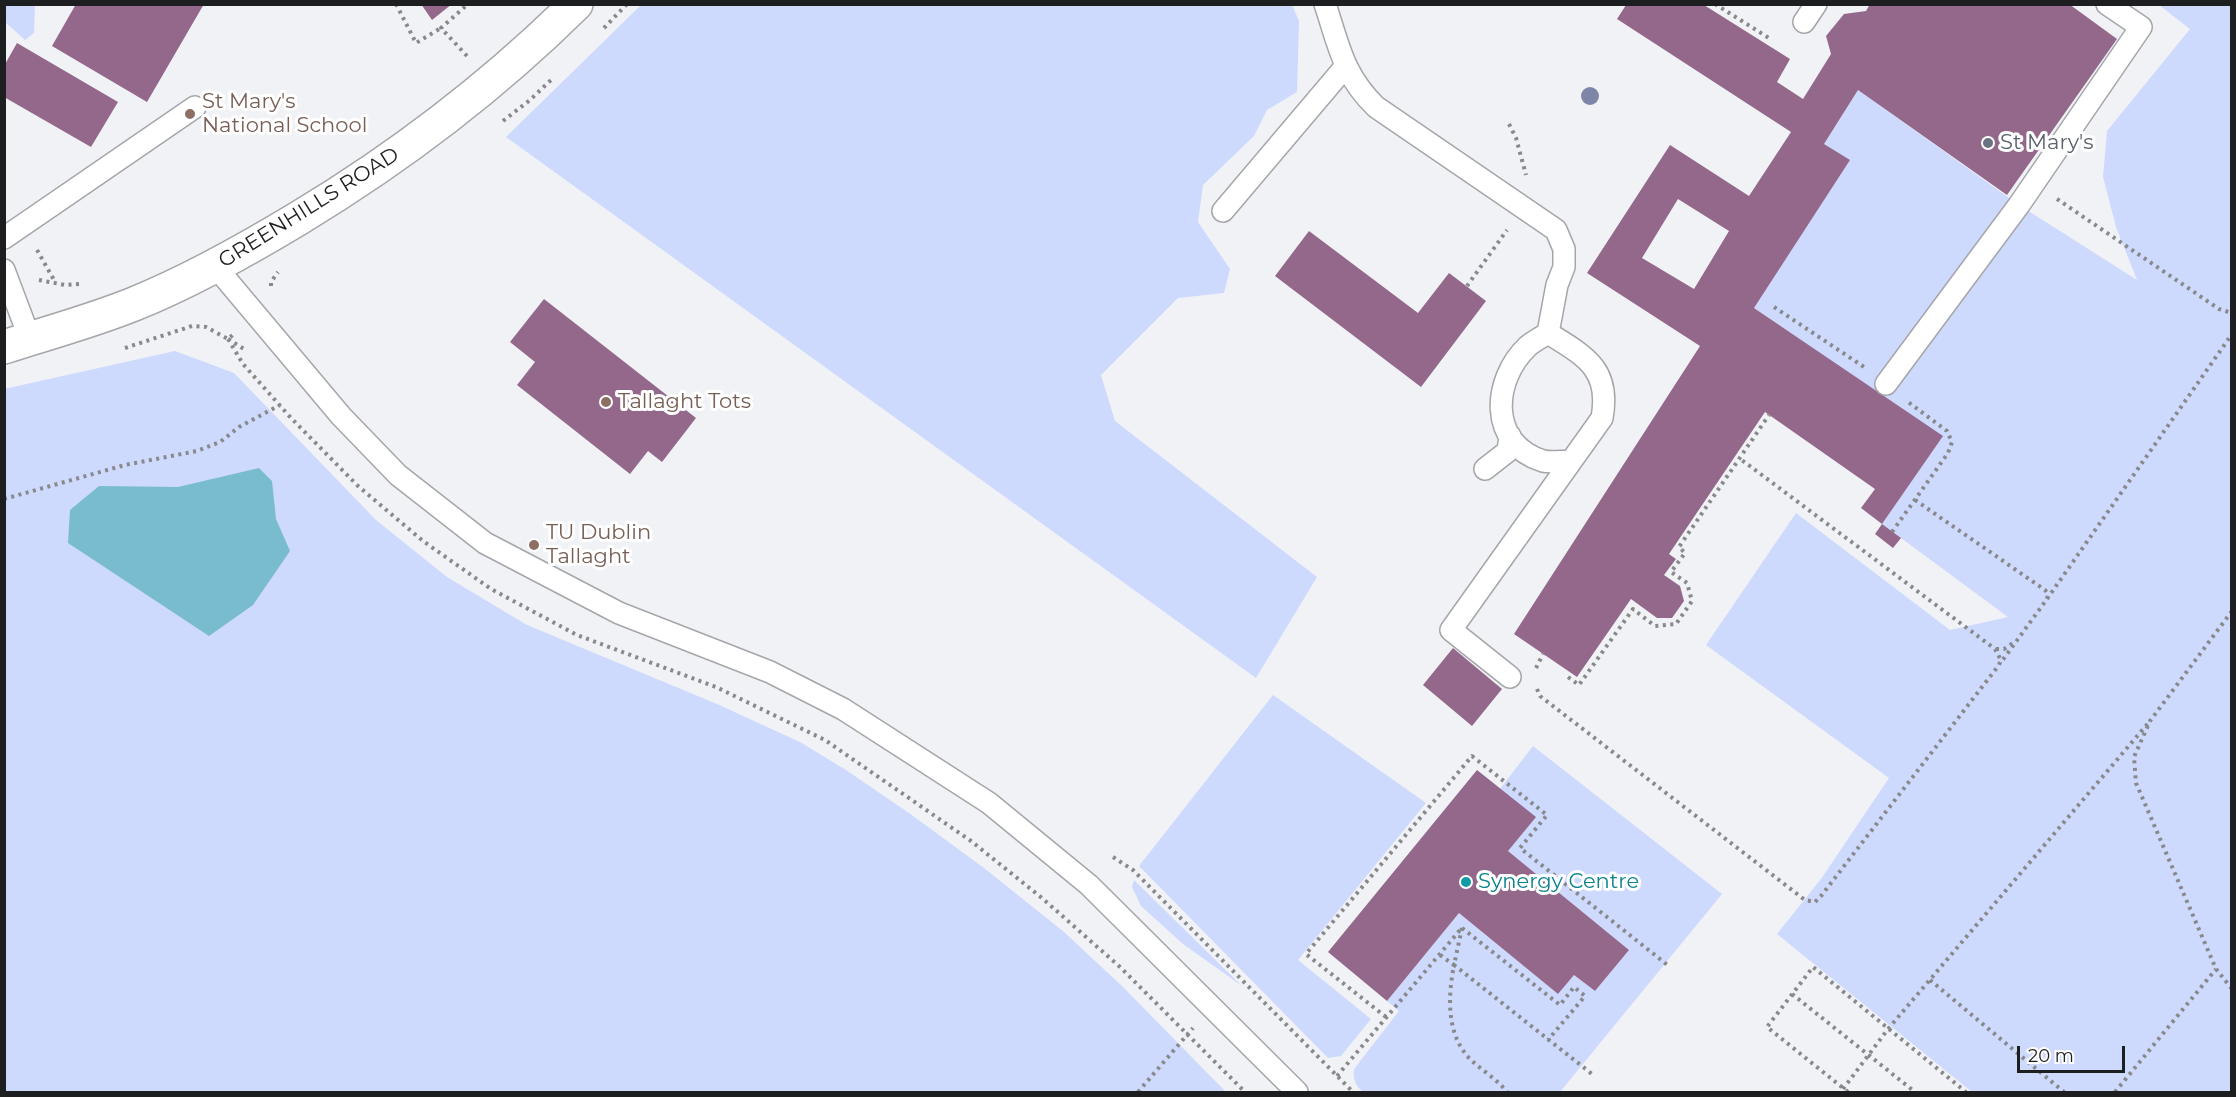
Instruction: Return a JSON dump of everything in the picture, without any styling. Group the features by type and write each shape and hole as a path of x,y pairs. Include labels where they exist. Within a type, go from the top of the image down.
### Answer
{"main road":[{"name":"GREENHILLS ROAD","path":"17,343 134,304 264,240 352,186 447,119 530,49 576,4"}],"lane":[{"path":"1325,4 1345,67 1357,87 1376,107 1556,230 1564,249 1564,267 1557,285 1548,333 1529,345 1511,368 1501,396 1502,424 1522,452 1545,461 1571,461"},
{"path":"1886,384 2034,184 2141,27 2107,4"},
{"path":"1223,211 1345,67"},
{"path":"4,238 195,107"},
{"path":"215,266 341,416 398,475 485,543 619,613 770,672 853,715 989,803 1089,885 1297,1092"},
{"path":"4,270 17,343"},
{"path":"1510,677 1451,630 1602,418 1605,401 1603,382 1593,364 1548,333"},
{"path":"1485,469 1508,451 1510,436"}],"path":[{"path":"396,4 416,43 441,28 468,4"},
{"path":"1715,4 1772,40"},
{"path":"441,28 468,57"},
{"path":"459,64 476,50"},
{"path":"1509,124 1523,160 1527,184"},
{"path":"2034,184 2219,309 2232,312"},
{"path":"1467,286 1508,229"},
{"path":"35,279 75,285 86,281"},
{"path":"150,340 192,326 206,327 253,354"},
{"path":"228,339 237,332"},
{"path":"1533,683 1540,696 1550,704 1805,900 1815,902 2017,641 2232,334"},
{"path":"228,339 243,364 358,486 423,541 491,590 577,634 716,687 825,740 971,841 1042,898 1094,944 1245,1092"},
{"path":"4,499 125,465 197,451 220,442 239,428 280,405"},
{"path":"1568,677 1579,685 1633,609 1655,626 1676,624 1692,602 1687,583 1671,572 1685,553 1679,547 1769,415"},
{"path":"1739,458 1995,649 2000,655 1999,665"},
{"path":"1915,500 2045,590 2048,594 2047,599"},
{"path":"1843,1089 1888,1029 2150,721 2232,611"},
{"path":"1995,649 2004,650 2017,641"},
{"path":"1535,674 1543,654"},
{"path":"2150,721 2134,757 2136,783 2216,969 2232,989"},
{"path":"1386,1017 1306,954 1472,756 1547,815 1520,848 1671,967"},
{"path":"1113,857 1134,870 1353,1092"},
{"path":"1337,1076 1462,927"},
{"path":"1462,927 1454,965 1449,1007 1459,1044 1469,1058 1507,1092"},
{"path":"1462,927 1560,1005 1574,987 1585,996 1548,1040"},
{"path":"1440,954 1592,1074"},
{"path":"1848,1092 1767,1027 1813,967 1966,1092"},
{"path":"2115,1092 2216,969"},
{"path":"1930,980 2064,1092"},
{"path":"1792,994 1915,1092"},
{"path":"1138,1092 1212,1008"}],"shaded area":[{"path":"5,4 35,5 34,33 25,40 5,22"},
{"path":"641,5 1292,5 1299,21 1297,92 1267,110 1254,136 1203,185 1198,222 1230,269 1224,293 1178,298 1101,375 1115,421 1317,577 1256,678 506,137"},
{"path":"2159,5 2231,5 2231,1092 1972,1092 1777,934 1821,879 1889,778 1706,645 1796,513 1950,630 2008,617 1882,524 1942,436 1754,308 1849,161 1824,144 1858,90 2019,205 2137,280 2116,227 2103,177 2107,131 2190,29"},
{"path":"175,351 234,373 376,520 447,577 527,625 717,704 800,742 909,813 984,868 1064,932 1123,987 1226,1092 5,1092 4,389"},
{"path":"259,468 272,481 276,519 290,551 253,605 209,636 68,543 70,510 99,486 178,487"},
{"path":"1273,695 1426,803 1298,960 1371,1019 1341,1056 1328,1058 1139,866"},
{"path":"1533,746 1722,894 1560,1092 1363,1092 1355,1082 1354,1069 1399,1011 1387,1001 1459,913 1558,994 1574,975 1595,991 1629,950 1508,851 1500,789"},
{"path":"1134,880 1242,986 1183,944 1141,906 1132,887"}],"building":[{"path":"76,4 204,4 147,102 52,46"},
{"path":"421,4 452,4 432,20"},
{"path":"1870,4 2069,4 2117,39 2007,195 1858,90 1824,144 1850,160 1754,308 1943,436 1882,524 1861,508 1875,489 1765,412 1669,554 1676,559 1664,575 1680,586 1684,601 1672,618 1657,618 1631,599 1577,677 1514,634 1700,346 1587,273 1670,145 1749,196 1791,132 1617,19 1626,5 1704,5 1790,59 1777,82 1803,99 1831,54 1826,36 1844,14 1866,11","holes":["1678,199 1729,231 1694,289 1642,258"]},
{"path":"17,43 118,102 91,147 4,97 4,66"},
{"path":"1309,231 1418,313 1449,273 1486,301 1421,387 1275,276"},
{"name":"Tallaght Tots","path":"544,299 696,418 662,462 648,451 630,474 517,385 535,362 510,342"},
{"path":"1882,524 1901,538 1893,548 1875,534"},
{"path":"1453,648 1502,689 1472,726 1423,685"},
{"name":"Synergy Centre","path":"1477,770 1536,817 1508,851 1629,950 1595,991 1574,975 1558,994 1459,913 1387,1001 1328,952"}],"place":[{"name":"St Mary's National School","path":"190,114"},
{"name":"St Mary's","path":"1988,143"},
{"name":"Tallaght Tots","path":"606,402"},
{"name":"TU Dublin Tallaght","path":"534,545"},
{"name":"Synergy Centre","path":"1466,882"}]}
